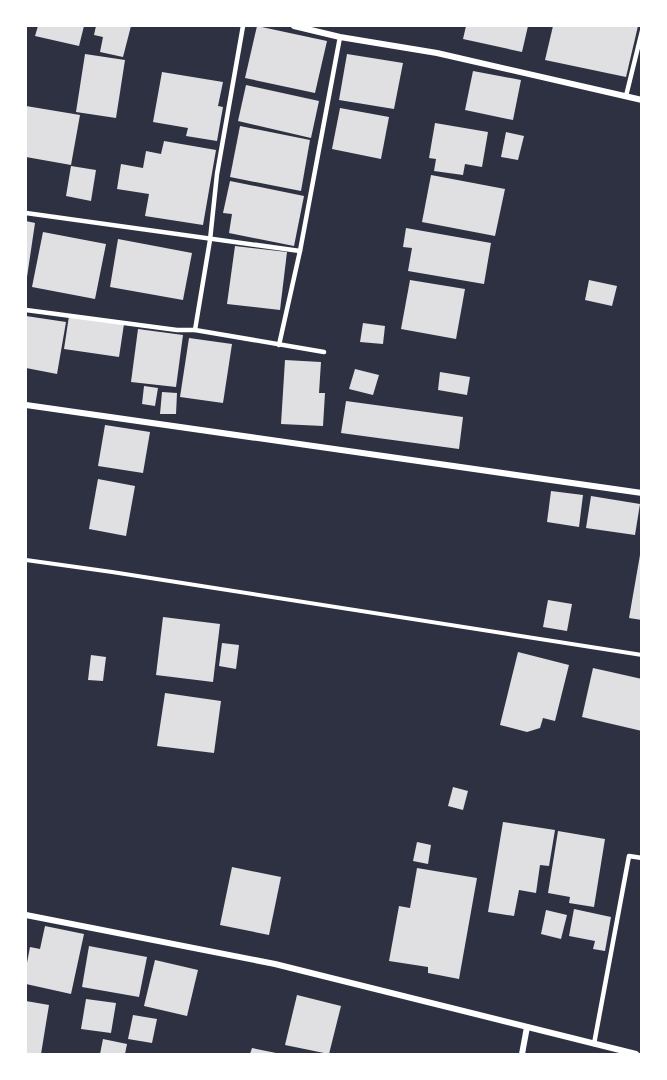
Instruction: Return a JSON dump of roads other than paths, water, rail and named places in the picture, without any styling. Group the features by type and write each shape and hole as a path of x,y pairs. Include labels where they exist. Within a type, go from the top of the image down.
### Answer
{"street":[{"path":"294,26 340,37 436,53 642,100"},
{"path":"26,405 642,493"},
{"path":"26,915 275,964 636,1054"},
{"path":"522,1054 527,1028"}],"lane":[{"path":"195,330 210,240 217,174 243,26"},
{"path":"626,96 642,31"},
{"path":"279,345 300,251 340,37"},
{"path":"26,213 300,251"},
{"path":"26,310 177,330 195,330 324,352"},
{"path":"594,1044 629,856 642,858"}]}
